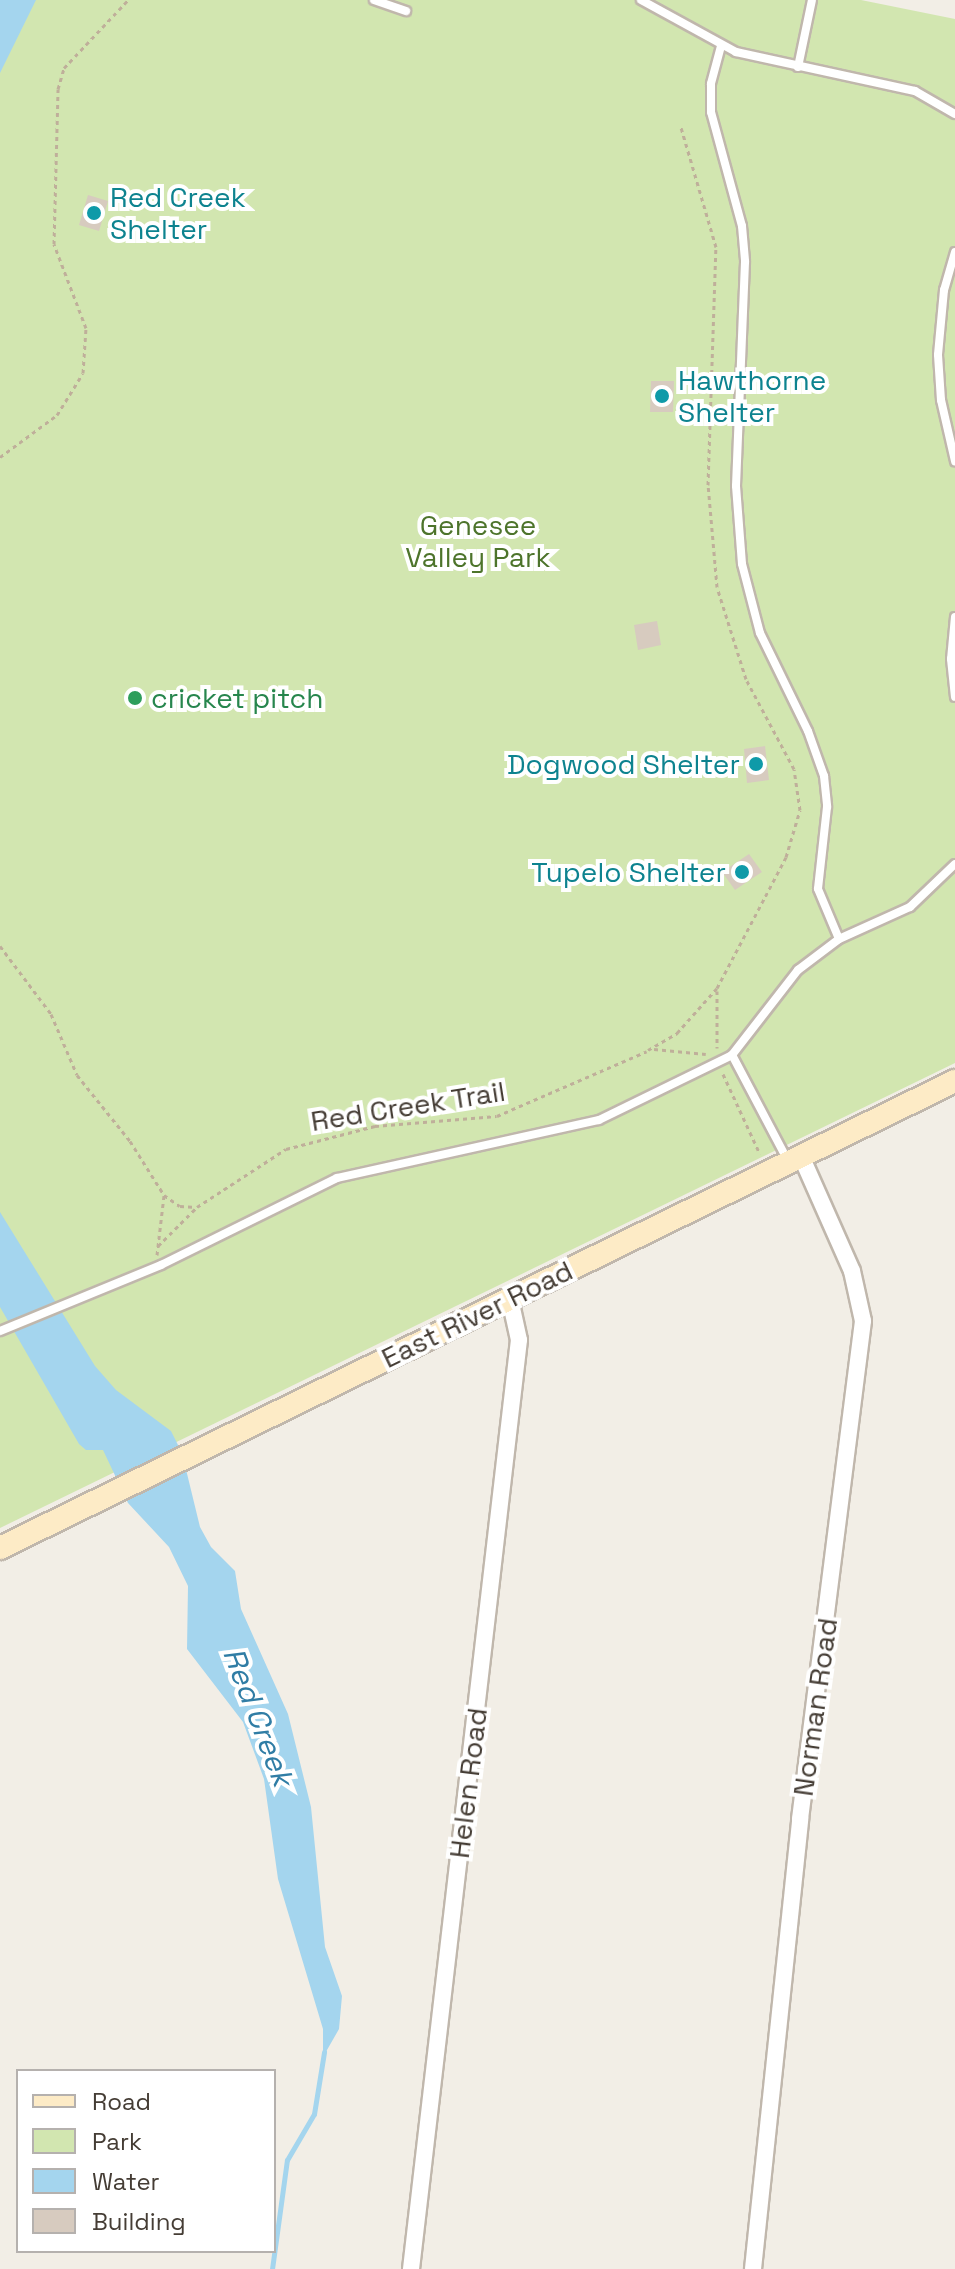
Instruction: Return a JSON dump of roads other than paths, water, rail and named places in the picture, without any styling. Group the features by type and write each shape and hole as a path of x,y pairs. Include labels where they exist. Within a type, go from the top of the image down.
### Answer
{"street":[{"name":"East River Road","path":"0,1548 955,1081"},
{"name":"Norman Road","path":"753,2269 799,1835 863,1321 852,1271 795,1159"},
{"name":"Helen Road","path":"411,2269 519,1340 510,1299"}],"lane":[{"path":"374,0 406,11"},
{"path":"641,0 721,46 798,67 915,91 955,114"},
{"path":"798,67 812,0"},
{"path":"721,46 711,84 711,112 742,226 745,262 736,486 742,564 760,633 821,767 827,807 818,889 839,939"},
{"path":"955,252 944,290 938,355 943,411 955,461"},
{"path":"955,617 951,659 955,697"},
{"path":"1,1330 161,1265 337,1178 599,1120 718,1063 732,1055 798,970 839,939 910,907 955,864"},
{"path":"732,1055 795,1159"}],"water":[{"path":"0,0 36,0 0,73"},
{"path":"0,1212 95,1366 116,1390 171,1431 182,1453 200,1527 211,1547 235,1571 241,1609 288,1714 311,1807 325,1947 342,1996 339,2029 323,2057 323,2029 278,1879 264,1779 243,1722 187,1649 188,1586 169,1547 128,1503 103,1450 86,1450 79,1444 0,1307"}],"waterway":[{"name":"Red Creek","path":"276,2240 287,2160 314,2114 324,2052"},
{"name":"Red Creek","path":"272,2269 274,2253"}],"place":[{"name":"Red Creek Shelter","path":"94,213"},
{"name":"Hawthorne Shelter","path":"662,396"},
{"name":"cricket pitch","path":"135,698"},
{"name":"Dogwood Shelter","path":"756,764"},
{"name":"Tupelo Shelter","path":"742,872"}],"park label":[{"name":"Genesee Valley Park","path":"478,541"}]}
